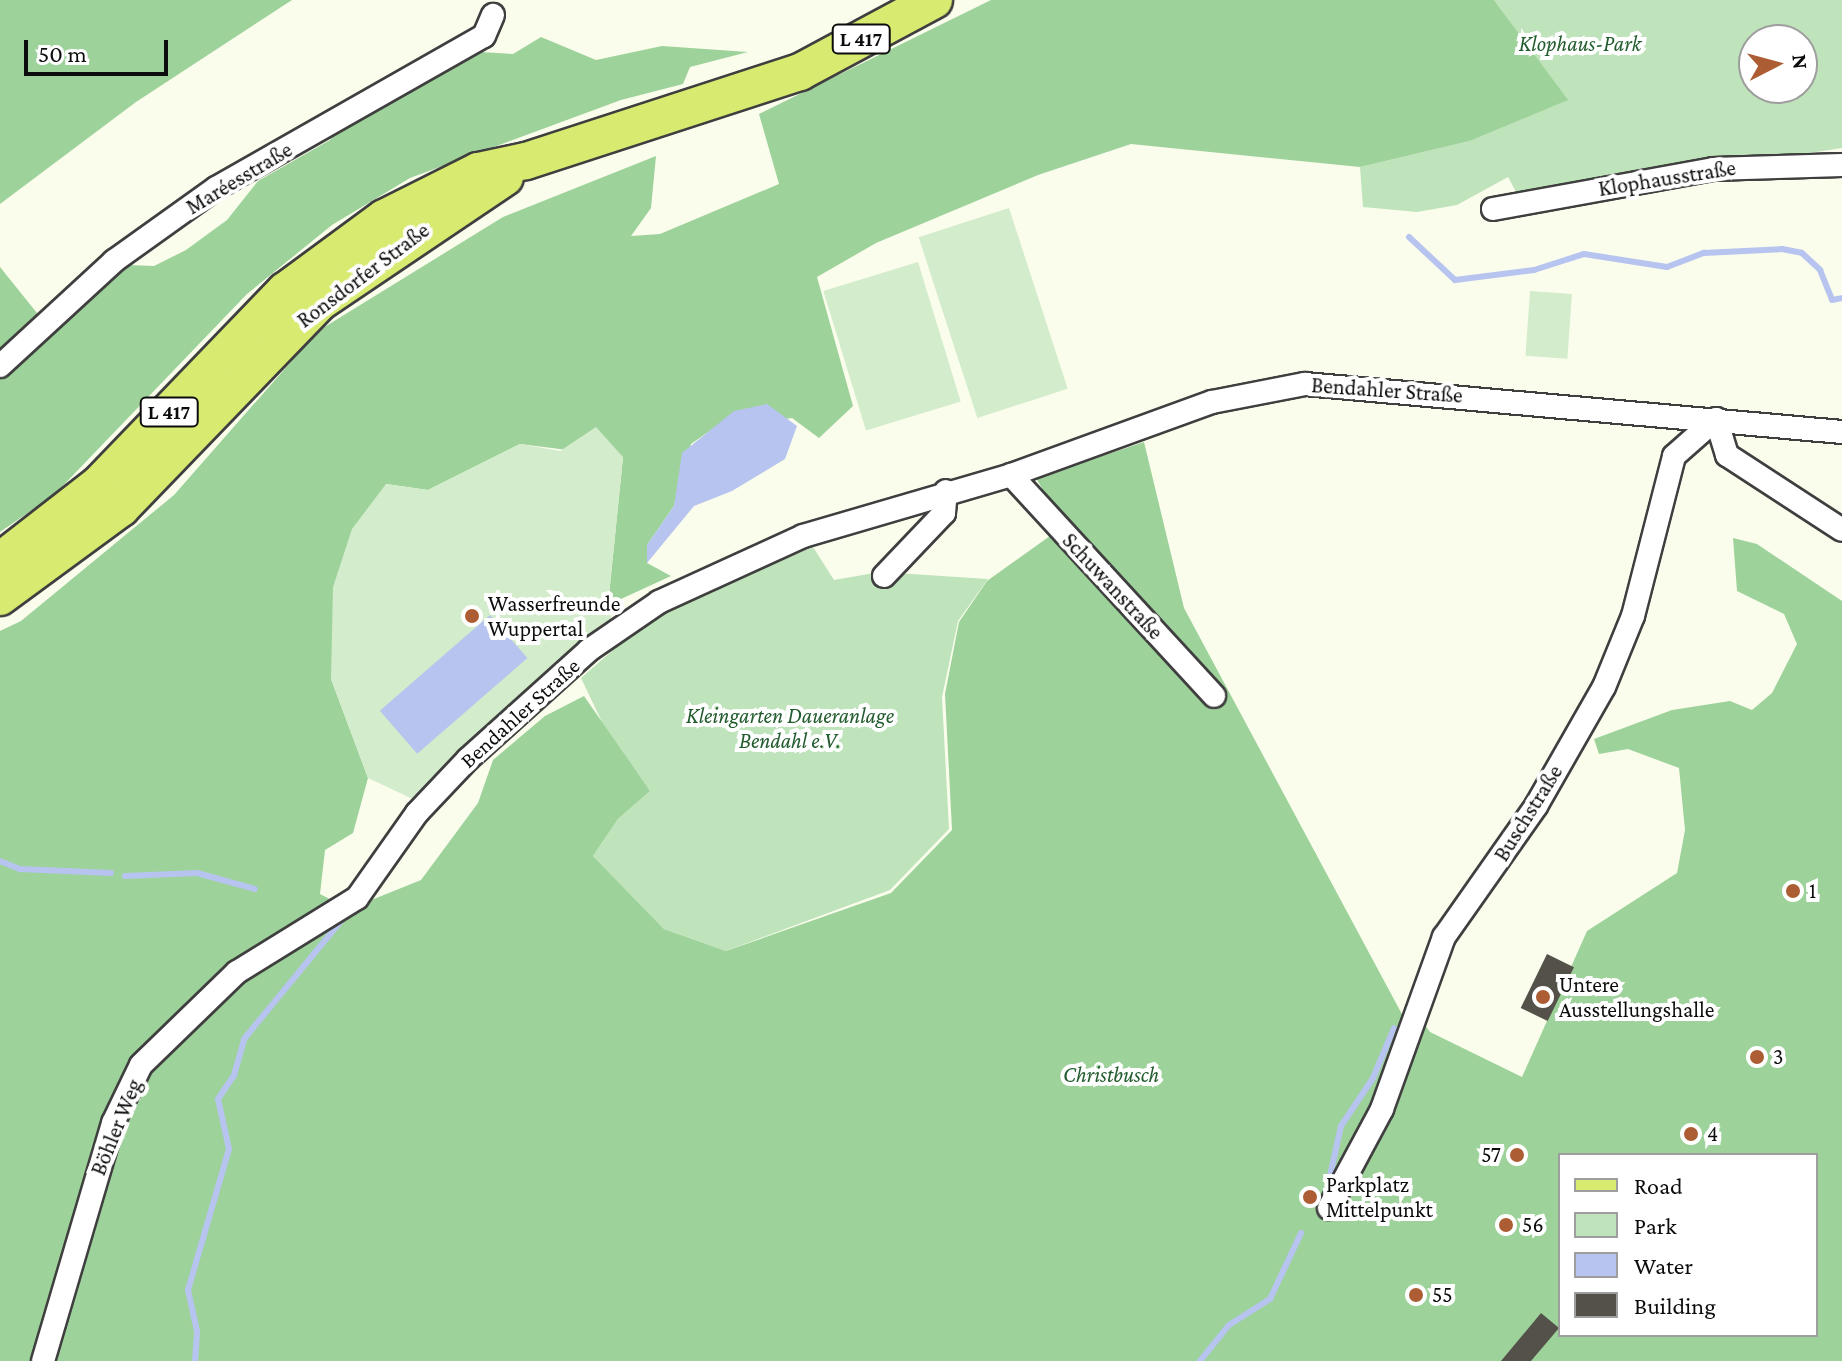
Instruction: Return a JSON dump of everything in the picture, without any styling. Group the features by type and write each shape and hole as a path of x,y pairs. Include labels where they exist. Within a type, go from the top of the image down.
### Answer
{"main road":[{"name":"Ronsdorfer Straße","path":"771,79 883,0"},
{"name":"Ronsdorfer Straße","path":"0,561 90,492 239,335 331,254 447,182 526,161 800,72 925,2"},
{"name":"Ronsdorfer Straße","path":"0,597 121,508 320,302 526,161"}],"street":[{"name":"Maréesstraße","path":"0,366 127,251 216,188 484,36 493,15"},
{"name":"Klophausstraße","path":"1493,209 1713,169 1842,165"},
{"name":"Bendahler Straße","path":"357,898 417,813 468,759 631,619 803,536 946,491 1011,475 1212,402 1305,384 1842,432"},
{"path":"1716,419 1727,455 1842,530"},
{"name":"Buschstraße","path":"1329,1208 1382,1109 1444,937 1536,806 1604,687 1633,616 1674,456 1716,419"},
{"name":"Schuwanstraße","path":"1011,475 1214,696"},
{"path":"884,576 944,513 946,491"},
{"name":"Böhler Weg","path":"43,1361 108,1137 141,1065 237,972 357,898"}],"green space":[{"path":"0,0 292,0 136,102 0,204"},
{"name":"Christbusch","path":"991,0 1494,0 1568,100 1470,141 1360,167 1131,144 1038,175 876,243 817,277 853,406 819,438 792,418 711,430 691,444 674,506 647,545 647,563 671,576 608,605 623,457 520,444 428,490 386,484 331,679 368,778 353,833 325,850 320,894 349,909 421,880 478,803 493,760 545,716 584,696 650,791 618,819 593,856 664,929 726,951 891,893 952,830 945,694 959,622 987,581 1064,526 1036,478 1144,442 1184,608 1404,1018 1416,1013 1430,1032 1522,1077 1587,931 1677,873 1685,830 1679,768 1628,749 1599,754 1594,739 1672,710 1730,701 1752,710 1772,693 1797,644 1784,614 1737,591 1733,538 1757,544 1842,601 1842,1361 0,1361 0,631 21,621 174,495 318,331 503,217 656,156 651,208 631,236 660,234 779,184 759,114"},
{"name":"Klophaus-Park","path":"1494,0 1842,0 1842,148 1519,197 1508,177 1457,205 1417,212 1363,207 1360,167 1470,141 1567,100"},
{"path":"541,37 596,60 662,46 748,52 690,67 683,84 621,100 410,178 332,225 247,294 54,495 0,532 0,267 49,328 129,265 154,266 186,250 227,220 258,181 330,140 351,114 480,52 513,54"},
{"path":"1009,208 1068,389 977,418 919,237"},
{"path":"918,262 961,402 866,431 823,291"},
{"path":"1530,291 1572,294 1567,359 1525,356"},
{"name":"Wasserfreunde Wuppertal","path":"596,427 623,457 608,605 614,628 415,800 368,778 331,679 333,587 352,529 386,484 428,490 520,444 560,451"},
{"name":"Kleingarten Daueranlage Bendahl e.V.","path":"813,547 834,580 880,572 988,579 958,621 942,697 949,829 890,890 726,951 664,929 593,856 618,819 650,791 612,743 581,678 651,617"}],"water":[{"path":"767,404 797,426 785,459 732,491 694,506 647,563 647,545 674,506 682,453 734,411"},
{"path":"490,615 527,658 417,754 380,711"}],"building":[{"name":"Untere Ausstellungshalle","path":"1547,954 1574,967 1548,1021 1521,1008"},
{"path":"1541,1313 1558,1327 1531,1361 1501,1361"}],"waterway":[{"path":"1409,237 1455,280 1534,270 1584,254 1667,267 1704,253 1782,249 1802,253 1820,270 1832,300 1842,298"},
{"path":"0,861 20,869 111,873"},
{"path":"125,876 197,873 255,889"},
{"path":"195,1361 197,1331 188,1290 229,1149 218,1099 234,1075 244,1039 341,921"},
{"path":"1328,1185 1341,1126 1373,1078 1394,1028"},
{"path":"1200,1361 1229,1325 1270,1299 1301,1233"}],"place":[{"name":"Wasserfreunde Wuppertal","path":"472,616"},
{"name":"1","path":"1793,891"},
{"name":"Untere Ausstellungshalle","path":"1543,997"},
{"name":"3","path":"1757,1057"},
{"name":"4","path":"1691,1134"},
{"name":"57","path":"1517,1155"},
{"name":"Parkplatz Mittelpunkt","path":"1310,1197"},
{"name":"56","path":"1506,1225"},
{"name":"55","path":"1416,1295"}]}
